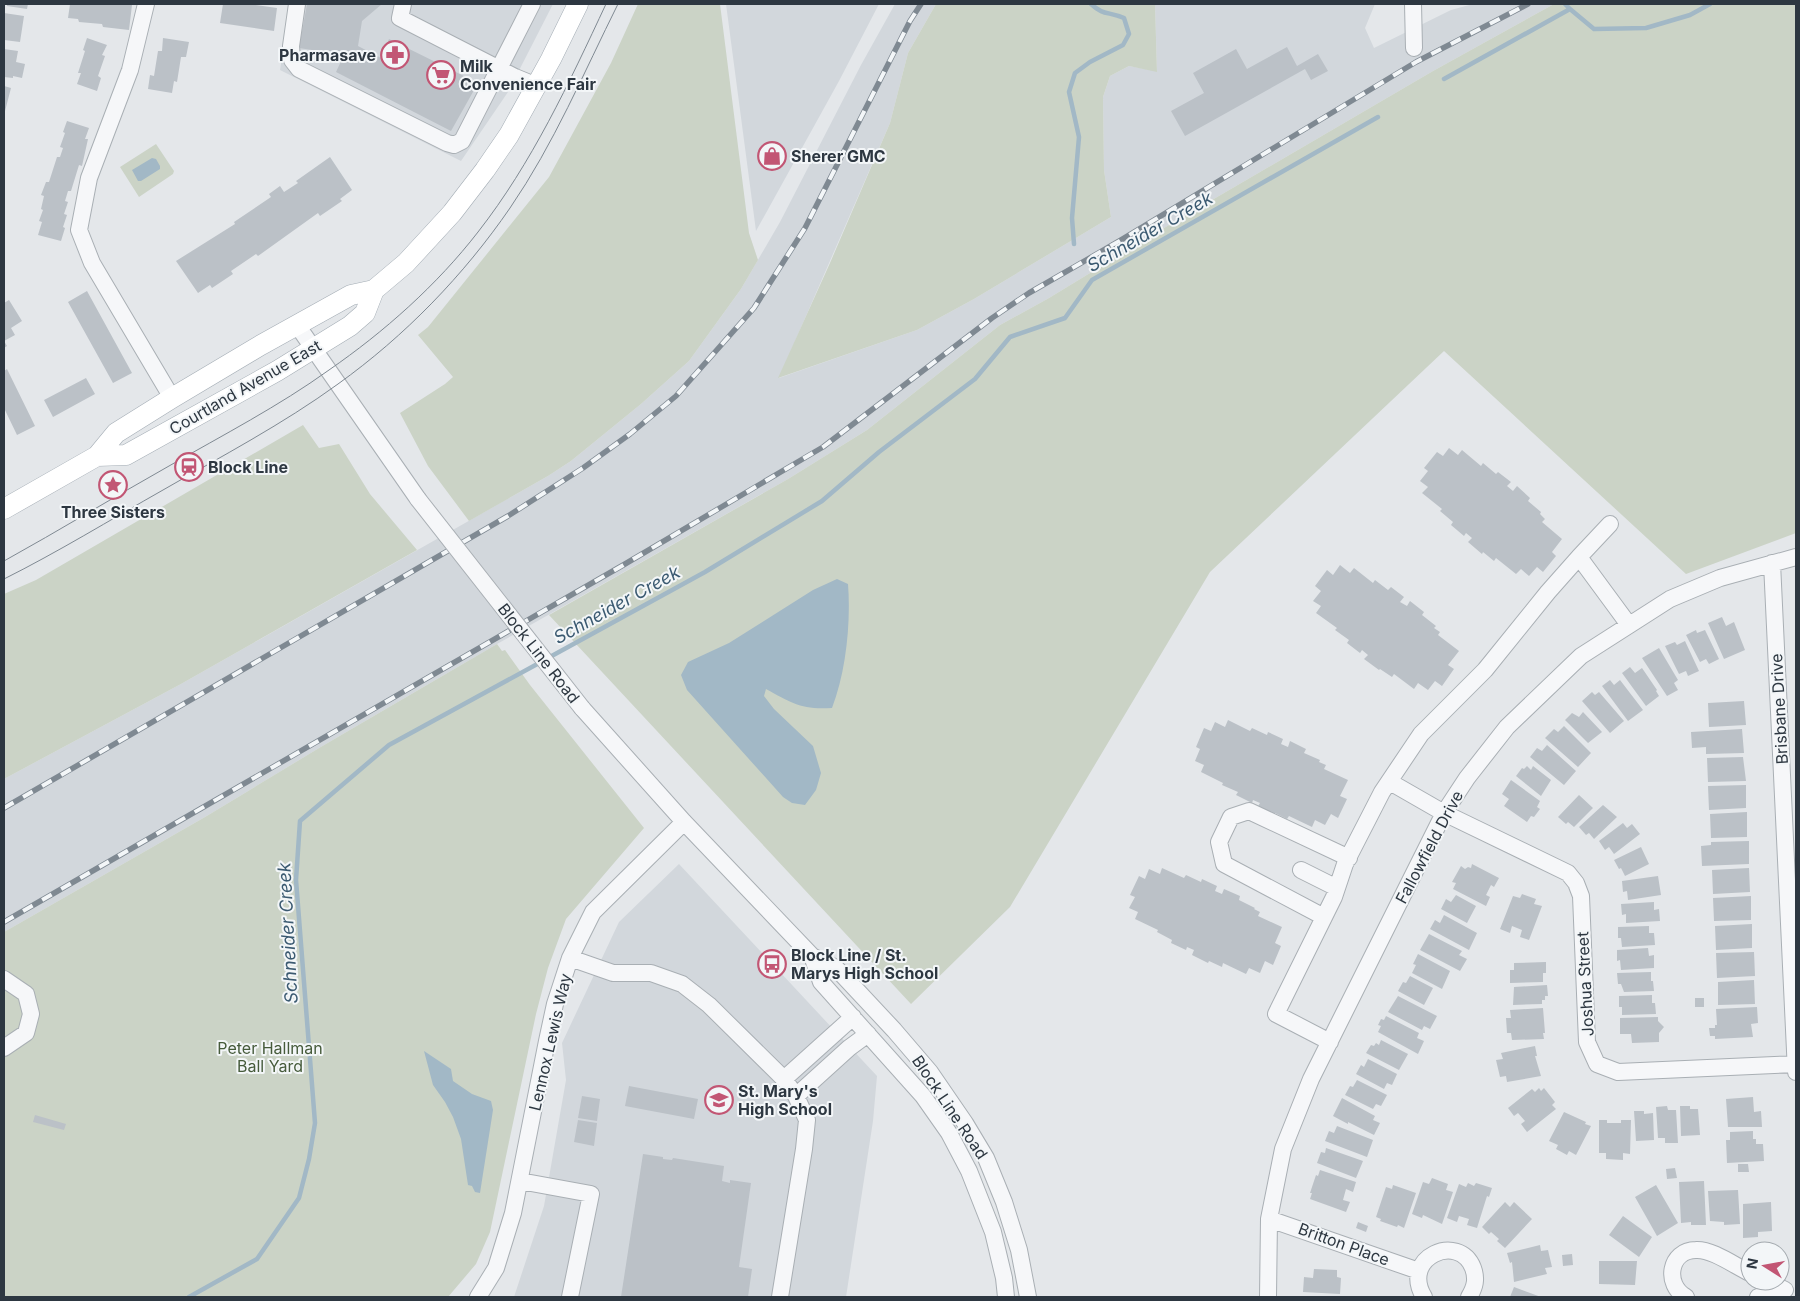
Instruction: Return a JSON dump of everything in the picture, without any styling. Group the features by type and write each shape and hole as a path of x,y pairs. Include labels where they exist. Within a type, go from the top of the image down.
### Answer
{"main road":[{"name":"Courtland Avenue East","path":"4,509 97,456 116,433 172,398 297,324 351,295 374,290 406,263 452,212 485,170 509,134 538,86 578,4"},
{"name":"Courtland Avenue East","path":"97,456 126,455 277,371 350,326 365,313 374,290"}],"street":[{"path":"146,4 130,70 89,178 79,230 92,263 172,398"},
{"path":"297,4 291,46 292,60 299,69 447,144 454,145 462,141 532,4"},
{"path":"403,4 400,18 499,69 538,86"},
{"path":"1413,4 1414,48"},
{"name":"Block Line Road","path":"297,324 418,499 582,708 684,822 812,956 836,968 930,1072 965,1123 986,1158 1004,1202 1019,1250 1028,1297"},
{"path":"1330,1042 1276,1014 1324,917 1349,858 1382,792 1421,734 1485,670 1579,557 1610,524"},
{"path":"1579,557 1630,625"},
{"name":"Fallowfield Drive","path":"1268,1297 1269,1219 1283,1149 1311,1078 1444,813 1466,778 1507,727 1581,656 1670,600 1720,578 1796,557"},
{"name":"Brisbane Drive","path":"1772,563 1796,1072"},
{"name":"Joshua Street","path":"1390,782 1444,813 1568,873 1576,883 1581,896 1587,1042 1598,1064 1618,1072 1796,1064"},
{"path":"1324,917 1224,864 1219,842 1231,817 1249,811 1349,858"},
{"name":"Lennox Lewis Way","path":"478,1297 496,1268 513,1213 555,1004 570,958 593,912 684,822"},
{"path":"1301,870 1337,888"},
{"name":"Block Line Road","path":"812,956 821,982 923,1096 949,1133 978,1194 992,1232 1004,1278 1006,1297"},
{"path":"570,958 612,973 652,972 682,984 709,1004 784,1079 796,1096 806,1120 804,1149 780,1297"},
{"path":"4,978 26,994 31,1014 26,1033 4,1048"},
{"path":"784,1079 853,1017"},
{"path":"796,1096 849,1048 868,1034"},
{"path":"520,1181 591,1194 570,1297"},
{"name":"Britton Place","path":"1269,1219 1419,1271"},
{"path":"1424,1297 1417,1281 1419,1271 1425,1260 1433,1254 1445,1250 1455,1251 1465,1257 1471,1264 1475,1275 1475,1285 1469,1297"},
{"path":"1686,1297 1680,1294 1673,1284 1672,1272 1675,1261 1684,1253 1695,1250 1706,1251 1740,1268"},
{"path":"1758,1297 1791,1286"}],"shaded area":[{"path":"290,4 553,4 508,92 461,161 280,70"},
{"name":"Sherer GMC","path":"726,4 879,4 839,81 756,231"},
{"path":"895,4 936,4 908,53 890,123 779,378 917,330 974,299 1111,217 1104,170 1103,97 1110,76 1129,66 1157,71 1155,4 1375,4 1365,28 1374,48 1451,10 1473,4 1554,4 1433,71 1164,228 1049,298 1000,325 867,430 788,479 497,644 205,817 4,932 4,779 181,684 548,476 571,461 641,404 689,361 741,289 780,222 861,65"},
{"name":"St. Mary's High School","path":"679,864 877,1076 873,1121 846,1297 514,1297 544,1206 566,1080 562,1043 619,922"}],"green space":[{"path":"638,4 720,4 749,233 758,260 741,289 689,361 641,404 571,461 469,521 428,466 400,413 453,377 418,335 428,327 549,177 611,63"},
{"path":"936,4 1155,4 1157,72 1129,66 1110,76 1103,97 1104,170 1111,217 974,299 917,330 778,378 890,123 908,53"},
{"path":"1554,4 1796,4 1796,533 1686,574 1444,351 1210,572 1010,907 911,1004 549,615 788,479 867,430 1000,325 1049,298 1164,228 1433,71"},
{"path":"156,144 174,171 173,174 139,197 120,167"},
{"path":"303,425 319,448 339,444 370,494 417,550 181,684 4,779 4,594 36,580"},
{"name":"Peter Hallman Ball Yard","path":"497,644 502,651 505,650 530,685 644,828 566,919 548,968 536,1014 490,1232 476,1264 448,1297 4,1297 4,932 205,817"}],"water":[{"path":"152,158 156,159 160,169 138,181 132,170"},
{"path":"837,579 848,584 849,615 844,663 832,708 804,707 766,689 764,696 774,709 813,746 821,773 816,790 805,805 792,803 783,797 687,690 681,675 688,662 729,643 813,590"},
{"path":"424,1051 451,1069 453,1081 472,1094 491,1101 493,1110 480,1193 475,1192 472,1186 468,1185 461,1139 453,1117 433,1085"}],"building":[{"path":"7,4 28,4 27,9 7,6"},
{"path":"70,4 132,5 129,30 103,27 102,24 79,22 78,19 68,18"},
{"path":"223,4 248,4 277,8 274,31 220,23"},
{"path":"307,4 382,4 362,21 358,46 381,58 389,39 478,83 451,131 336,72 344,55 299,48"},
{"path":"4,13 24,16 20,42 4,40"},
{"path":"87,38 107,45 102,55 105,56 98,76 101,78 97,91 77,84 81,73 78,73"},
{"path":"163,38 189,42 186,57 181,57 177,82 174,81 172,93 148,89 150,75 154,76 158,51 162,51"},
{"path":"1287,47 1297,66 1318,54 1328,71 1311,80 1305,69 1185,136 1171,111 1204,93 1193,73 1236,49 1247,69"},
{"path":"4,49 18,51 16,62 25,64 22,78 4,77"},
{"path":"4,86 11,88 4,115"},
{"path":"67,121 89,128 85,139 88,139 82,166 79,165 71,191 68,191 65,201 68,202 64,214 67,215 61,241 38,235 42,222 39,221 43,210 41,209 44,196 41,195 46,182 49,182 57,157 60,157 63,148 60,147"},
{"path":"330,157 352,190 340,199 342,201 320,216 318,213 258,256 256,254 231,271 233,274 212,288 210,285 198,293 176,261 235,224 234,222 271,197 269,194 280,186 284,192"},
{"path":"87,291 132,373 113,383 68,302"},
{"path":"9,300 22,321 11,328 15,335 4,341 4,303"},
{"path":"7,369 35,426 17,435 4,408 4,371"},
{"path":"86,378 95,394 53,417 44,400"},
{"path":"1449,448 1458,455 1462,450 1481,466 1483,463 1496,474 1498,472 1511,482 1507,486 1513,491 1517,486 1530,498 1528,501 1541,512 1540,514 1545,519 1542,522 1562,539 1552,552 1556,556 1543,572 1537,567 1529,576 1521,569 1516,574 1496,558 1494,561 1483,552 1482,554 1468,542 1472,538 1466,533 1464,536 1451,525 1453,522 1440,511 1442,509 1422,493 1428,487 1420,481 1428,471 1424,468 1437,452 1443,456"},
{"path":"1340,565 1350,573 1354,568 1373,583 1375,580 1388,590 1391,587 1404,597 1400,602 1407,606 1410,601 1424,612 1422,615 1436,626 1434,628 1440,632 1438,635 1459,651 1448,665 1454,669 1442,686 1435,681 1428,690 1418,683 1414,689 1394,674 1392,677 1379,670 1364,659 1368,655 1362,650 1360,653 1347,643 1349,640 1335,630 1337,628 1316,613 1321,606 1313,601 1321,591 1315,586 1327,570 1333,575"},
{"path":"1722,617 1726,626 1734,622 1745,650 1724,659 1708,623"},
{"path":"1696,630 1697,633 1705,630 1719,659 1709,664 1706,659 1700,662 1686,635"},
{"path":"1685,641 1699,671 1688,676 1686,671 1679,674 1665,646 1675,642 1677,645"},
{"path":"1659,648 1678,680 1674,683 1678,690 1667,696 1642,658"},
{"path":"1630,667 1635,673 1642,668 1657,690 1659,696 1646,706 1622,673"},
{"path":"1610,680 1614,685 1620,680 1643,710 1628,721 1602,686"},
{"path":"1592,692 1595,695 1599,692 1624,721 1610,733 1582,701"},
{"path":"1744,701 1746,725 1709,727 1708,703"},
{"path":"1583,712 1602,732 1588,743 1565,720 1572,713 1579,717"},
{"path":"1228,720 1250,731 1252,728 1267,735 1268,732 1283,739 1281,744 1288,747 1290,741 1306,749 1304,753 1320,760 1319,762 1326,765 1324,769 1348,780 1340,796 1347,799 1338,818 1331,814 1325,825 1315,820 1312,827 1289,816 1287,819 1275,813 1274,816 1257,808 1260,803 1253,800 1252,803 1236,795 1238,792 1201,772 1204,765 1195,761 1200,749 1196,747 1204,728 1211,731 1215,722 1225,727"},
{"path":"1564,726 1591,753 1578,767 1545,738 1554,729 1558,732"},
{"path":"1742,729 1744,753 1706,754 1706,747 1692,748 1691,732"},
{"path":"1547,745 1576,771 1564,785 1530,757 1537,748 1542,751"},
{"path":"1743,757 1746,781 1708,782 1707,758"},
{"path":"1527,766 1531,770 1533,766 1551,780 1541,796 1516,776 1522,768 1524,769"},
{"path":"1511,780 1540,801 1537,807 1540,809 1527,822 1504,806 1509,799 1502,794"},
{"path":"1746,785 1746,808 1709,810 1708,786"},
{"path":"1579,795 1593,808 1574,827 1568,822 1566,824 1558,817"},
{"path":"1603,805 1617,817 1594,839 1589,833 1586,835 1579,827"},
{"path":"1747,812 1747,837 1711,838 1710,814"},
{"path":"1623,823 1627,828 1632,824 1640,834 1614,854 1609,847 1605,850 1599,841"},
{"path":"1749,841 1749,864 1702,866 1701,846 1711,845 1711,842"},
{"path":"1641,847 1649,864 1625,876 1614,860"},
{"path":"1472,864 1499,878 1494,887 1491,885 1486,895 1490,897 1486,906 1453,889 1456,883 1452,882 1461,866 1465,869 1471,868"},
{"path":"1162,868 1184,878 1186,875 1201,882 1202,879 1217,886 1215,891 1222,894 1224,889 1240,896 1239,900 1260,912 1258,916 1282,927 1275,943 1281,946 1273,965 1265,961 1260,973 1249,968 1246,974 1223,963 1222,967 1209,961 1208,963 1192,955 1194,950 1187,947 1186,950 1171,943 1172,940 1157,932 1158,930 1135,919 1138,912 1129,908 1135,897 1130,895 1139,876 1145,879 1149,869 1160,874"},
{"path":"1749,868 1750,892 1713,894 1712,870"},
{"path":"1658,876 1661,895 1628,900 1627,891 1623,892 1622,881"},
{"path":"1522,894 1536,899 1534,904 1542,906 1529,940 1520,937 1522,930 1512,926 1510,933 1500,929 1513,896 1520,898"},
{"path":"1456,895 1476,906 1467,923 1441,909 1446,899 1451,902"},
{"path":"1751,896 1751,920 1714,921 1713,898"},
{"path":"1654,902 1654,910 1659,909 1660,921 1626,923 1626,914 1622,915 1621,904"},
{"path":"1444,915 1477,933 1469,950 1430,929 1435,920 1440,923"},
{"path":"1752,924 1752,948 1716,950 1715,926"},
{"path":"1649,926 1649,933 1654,933 1655,945 1622,947 1621,938 1618,938 1618,927"},
{"path":"1429,934 1462,951 1459,955 1467,959 1460,971 1420,950"},
{"path":"1648,948 1649,956 1654,955 1654,968 1621,970 1620,960 1617,961 1617,950"},
{"path":"1754,952 1755,976 1717,978 1716,953"},
{"path":"1418,954 1450,971 1442,989 1412,973 1416,965 1413,964"},
{"path":"1546,962 1546,973 1543,973 1543,982 1510,983 1510,970 1514,970 1514,963"},
{"path":"1651,972 1654,991 1624,992 1621,984 1618,984 1617,973"},
{"path":"1410,976 1433,988 1424,1005 1398,991 1403,982 1406,983"},
{"path":"1754,980 1755,1004 1718,1005 1718,982"},
{"path":"1547,985 1548,996 1545,996 1545,1000 1542,1000 1542,1004 1513,1005 1514,987"},
{"path":"1652,995 1652,1003 1655,1003 1656,1014 1622,1015 1622,1007 1619,1007 1619,996"},
{"path":"1398,996 1437,1016 1430,1029 1424,1026 1422,1030 1388,1012"},
{"path":"1695,998 1704,998 1704,1007 1695,1007"},
{"path":"1757,1007 1758,1023 1751,1024 1753,1037 1715,1039 1715,1036 1710,1036 1709,1028 1715,1028 1715,1025 1717,1025 1716,1009"},
{"path":"1543,1008 1544,1039 1512,1040 1511,1033 1507,1033 1506,1018 1511,1018 1510,1010"},
{"path":"1386,1016 1419,1033 1417,1038 1424,1041 1418,1054 1378,1032 1381,1026 1378,1025 1381,1019 1384,1020"},
{"path":"1658,1017 1658,1021 1664,1027 1659,1033 1659,1042 1632,1043 1631,1034 1620,1034 1620,1018"},
{"path":"1381,1040 1408,1054 1399,1070 1366,1053 1371,1045 1374,1046 1376,1043 1379,1045"},
{"path":"1535,1046 1537,1056 1535,1056 1541,1076 1507,1082 1506,1076 1500,1077 1496,1060 1503,1059 1501,1053"},
{"path":"1368,1059 1397,1074 1392,1085 1387,1083 1384,1089 1356,1074 1361,1065 1364,1067"},
{"path":"1357,1080 1387,1095 1381,1106 1376,1104 1373,1109 1345,1095 1350,1086 1353,1087"},
{"path":"629,1086 698,1099 694,1119 625,1106"},
{"path":"1539,1088 1541,1091 1544,1088 1555,1102 1552,1105 1556,1109 1527,1132 1521,1124 1525,1121 1518,1113 1514,1116 1508,1108 1532,1089 1535,1092"},
{"path":"582,1096 600,1099 597,1121 578,1118"},
{"path":"1753,1097 1754,1112 1761,1111 1762,1127 1728,1127 1726,1099"},
{"path":"1342,1098 1375,1116 1373,1120 1380,1123 1374,1135 1333,1116"},
{"path":"1667,1106 1668,1110 1676,1110 1678,1143 1665,1143 1665,1138 1658,1138 1656,1107"},
{"path":"1680,1106 1690,1106 1690,1109 1698,1109 1700,1135 1681,1136"},
{"path":"1634,1111 1644,1111 1644,1114 1653,1113 1654,1140 1636,1141"},
{"path":"1564,1112 1591,1126 1576,1155 1569,1151 1567,1155 1556,1149 1558,1145 1549,1141"},
{"path":"35,1115 66,1124 64,1130 33,1122"},
{"path":"578,1120 597,1123 594,1146 574,1142"},
{"path":"1599,1120 1607,1120 1607,1123 1621,1123 1621,1120 1631,1120 1630,1154 1623,1153 1623,1160 1606,1159 1606,1153 1599,1153"},
{"path":"1337,1126 1373,1140 1367,1157 1325,1141 1329,1131 1334,1133"},
{"path":"1753,1131 1753,1139 1756,1139 1756,1144 1763,1144 1764,1161 1727,1163 1726,1140 1730,1140 1730,1132"},
{"path":"1326,1148 1363,1161 1356,1178 1317,1163 1321,1152 1325,1153"},
{"path":"643,1154 663,1157 663,1159 672,1160 673,1158 724,1166 722,1181 730,1183 730,1180 751,1183 739,1267 752,1269 748,1297 621,1297"},
{"path":"1738,1164 1748,1164 1749,1172 1738,1172"},
{"path":"1675,1168 1677,1178 1667,1179 1666,1169"},
{"path":"1320,1170 1356,1182 1353,1192 1346,1189 1343,1200 1350,1202 1346,1212 1310,1199 1316,1175 1318,1176"},
{"path":"1432,1178 1448,1184 1446,1190 1453,1192 1442,1224 1423,1215 1422,1218 1412,1214 1423,1182 1429,1184"},
{"path":"1704,1181 1706,1225 1691,1225 1691,1222 1681,1223 1679,1182"},
{"path":"1468,1183 1474,1186 1476,1183 1492,1188 1489,1197 1487,1196 1477,1228 1467,1225 1469,1219 1459,1216 1457,1222 1447,1218 1459,1184 1466,1187"},
{"path":"1393,1185 1416,1193 1404,1228 1380,1221 1381,1219 1376,1217 1386,1187 1392,1189"},
{"path":"1656,1185 1678,1223 1657,1236 1635,1197"},
{"path":"1738,1190 1740,1224 1724,1225 1724,1222 1710,1221 1708,1191"},
{"path":"1505,1202 1510,1207 1514,1202 1532,1219 1505,1248 1497,1241 1499,1239 1491,1232 1489,1234 1482,1227"},
{"path":"1771,1202 1772,1231 1758,1232 1758,1237 1743,1238 1743,1204"},
{"path":"1623,1216 1652,1237 1639,1257 1609,1235"},
{"path":"1358,1222 1368,1226 1366,1232 1356,1228"},
{"path":"1540,1245 1541,1251 1548,1250 1552,1267 1545,1268 1547,1274 1514,1282 1512,1262 1510,1263 1507,1253"},
{"path":"1572,1254 1573,1265 1563,1266 1562,1255"},
{"path":"1599,1261 1637,1261 1635,1285 1599,1284"},
{"path":"1314,1269 1337,1270 1337,1277 1341,1278 1340,1294 1303,1292 1304,1277 1313,1278"},
{"path":"1514,1287 1541,1297 1510,1297"}],"waterway":[{"name":"Schneider Creek","path":"1074,244 1072,218 1079,137 1069,92 1075,73 1090,62 1123,45 1129,34 1124,18 1103,12 1091,4"},
{"name":"Schneider Creek","path":"1565,4 1594,29 1646,28 1690,15 1710,4"},
{"name":"Schneider Creek","path":"1444,79 1570,9"},
{"name":"Schneider Creek","path":"548,658 705,572 822,501 879,452 975,379 1010,337 1065,318 1092,280 1378,117"},
{"name":"Schneider Creek","path":"189,1297 257,1259 299,1198 309,1159 315,1123 296,880 300,821 389,745 541,662"}],"tram line":[{"path":"4,561 290,396 350,355 409,307 462,252 516,178 548,122 606,4"},
{"path":"4,579 84,536 296,413 363,365 410,325 473,257 526,184 555,133 618,4"}],"railway":[{"path":"4,808 508,516 583,468 630,434 676,396 754,308 805,228 910,21 921,4"},
{"path":"4,922 625,564 823,447 992,318 1029,293 1121,240 1416,62 1528,4"}],"place":[{"name":"Pharmasave","path":"395,55"},
{"name":"Milk Convenience Fair","path":"441,75"},
{"name":"Sherer GMC","path":"772,156"},
{"name":"Block Line","path":"189,467"},
{"name":"Three Sisters","path":"113,485"},
{"name":"Block Line / St. Marys High School","path":"772,964"},
{"name":"St. Mary's High School","path":"719,1100"}]}
